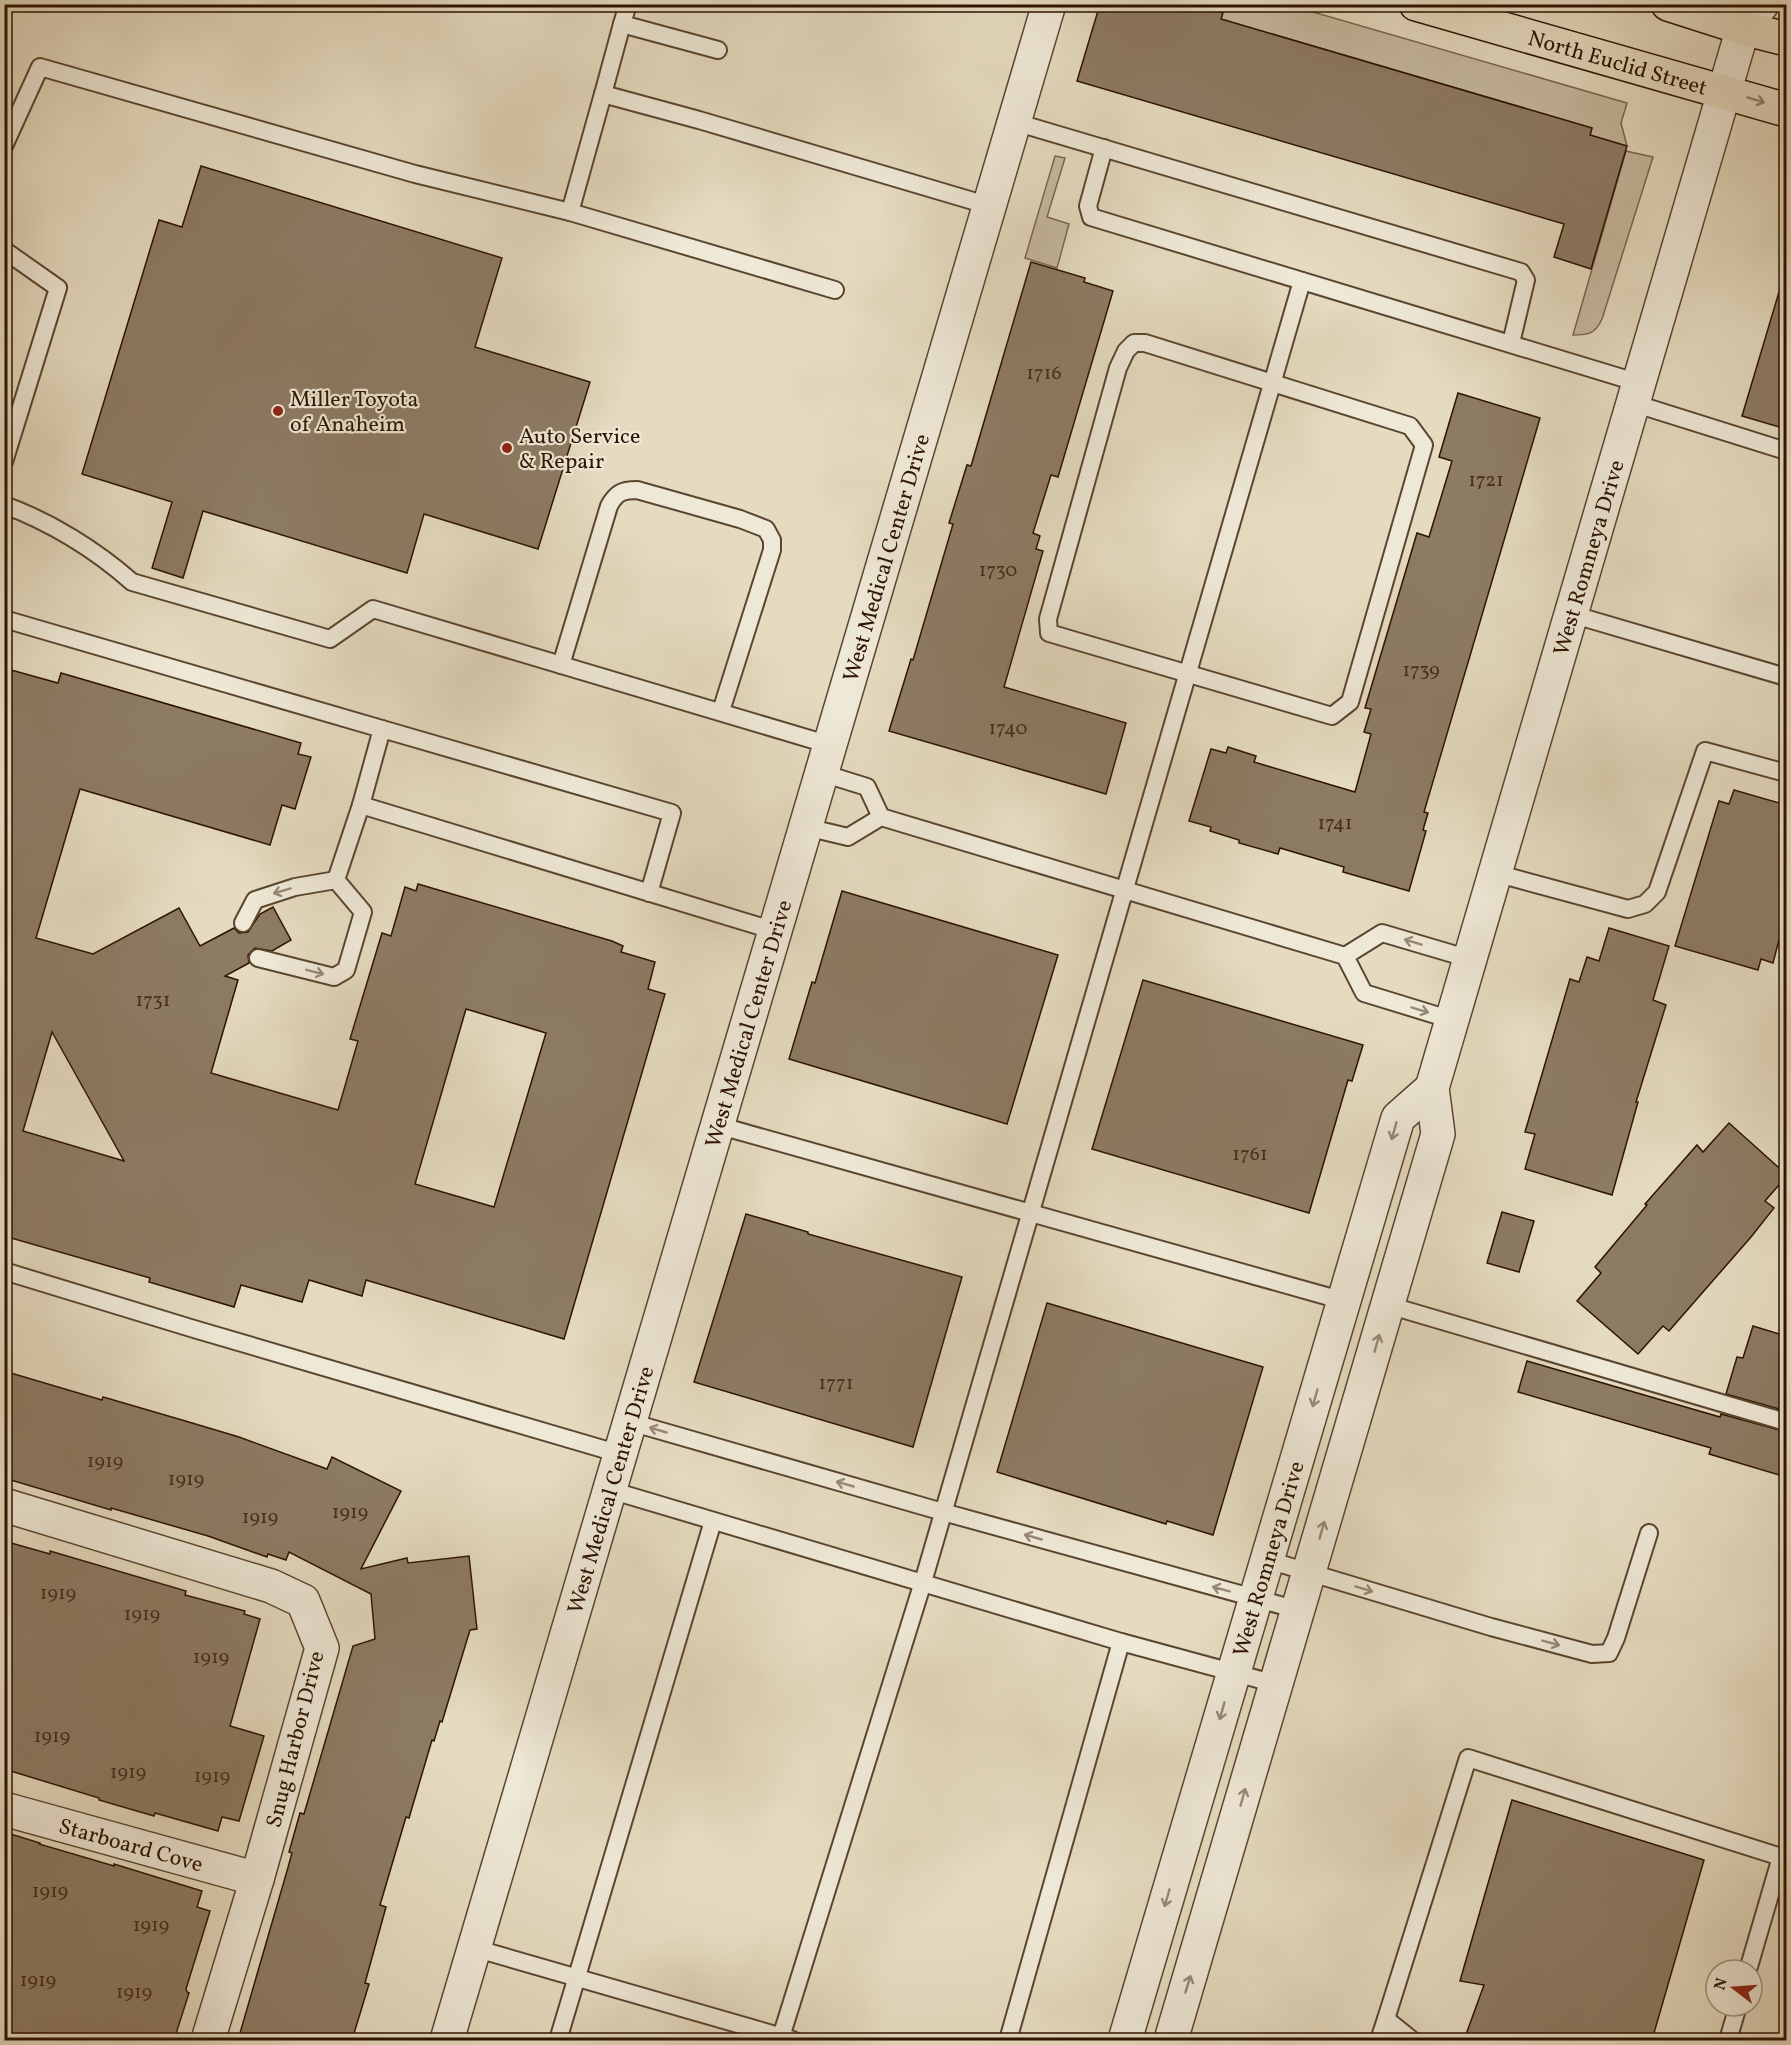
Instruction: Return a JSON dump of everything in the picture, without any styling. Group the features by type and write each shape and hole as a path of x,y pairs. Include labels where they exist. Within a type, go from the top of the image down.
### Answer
{"main road":[{"name":"North Euclid Street","path":"1416,4 1786,110"},
{"path":"1668,4 1747,12 1786,39"}],"street":[{"name":"West Medical Center Drive","path":"447,2040 1049,4"},
{"name":"West Romneya Drive","path":"1171,2040 1438,1134 1432,1088 1747,12"},
{"name":"West Romneya Drive","path":"1125,2040 1398,1118 1432,1088"},
{"name":"Snug Harbor Drive","path":"4,1505 271,1586 303,1601 322,1648 257,1879 208,2040"},
{"name":"Starboard Cove","path":"4,1809 257,1879"}],"lane":[{"path":"570,212 628,4"},
{"path":"622,24 718,50"},
{"path":"4,146 40,67 415,174 570,212 835,290"},
{"path":"603,94 990,206"},
{"path":"1015,122 1521,272 1526,280 1511,343"},
{"path":"1104,148 1088,206 1091,217 1511,343 1786,451"},
{"path":"4,250 58,288 4,462"},
{"path":"474,1948 787,2039 923,1582 1302,281"},
{"path":"1134,343 1144,343 1271,382 1410,426 1424,445 1350,702 1332,716 1061,638 1049,633 1047,628 1118,368 1126,351 1134,343"},
{"path":"561,665 609,506 615,495 624,490 637,490 740,519 766,529 772,540 772,550 721,711"},
{"path":"4,505 26,513 106,559 132,582 319,636 330,639 373,609 721,711 826,759 867,788 881,817 1346,956 1364,993 1452,1020"},
{"path":"1571,614 1786,677"},
{"path":"4,619 672,813 650,893"},
{"path":"336,880 361,805 382,729"},
{"path":"1495,873 1628,909 1645,904 1657,891 1705,751 1786,773"},
{"path":"361,805 775,931"},
{"path":"806,826 848,837 881,817"},
{"path":"243,923 255,900 296,887 336,880"},
{"path":"258,958 334,977 346,970 363,912 336,880"},
{"path":"1346,956 1382,933 1470,959"},
{"path":"717,1125 1344,1301"},
{"path":"4,1271 620,1454"},
{"path":"1388,1305 1786,1422"},
{"path":"630,1422 943,1512 1298,1610"},
{"path":"610,1490 1121,1642 1276,1684"},
{"path":"558,2040 713,1521"},
{"path":"1268,1560 1491,1627 1592,1654 1609,1653 1616,1638 1648,1533"},
{"path":"1008,2040 1121,1642"},
{"path":"1379,2040 1468,1758 1781,1857 1752,1958"},
{"path":"1728,2040 1734,2018"},
{"path":"1386,2019 1412,2040"}],"shaded area":[{"path":"1195,5 1289,5 1627,103 1621,123 1627,146 1590,135 1592,128 1221,19 1222,13"},
{"path":"1626,151 1653,157 1602,319 1591,333 1573,335"},
{"path":"1055,156 1065,158 1047,217 1069,224 1057,268 1025,258"}],"building":[{"path":"1100,4 1195,4 1223,13 1221,19 1592,128 1590,135 1627,146 1591,269 1554,257 1564,224 1077,81"},
{"name":"Miller Toyota of Anaheim","path":"201,166 502,258 475,347 590,382 538,549 424,514 407,573 203,511 183,578 152,568 172,502 82,474 159,220 182,227"},
{"path":"1031,262 1085,278 1084,282 1113,291 1058,477 1051,475 1033,533 1040,536 1036,549 1043,551 1004,687 1126,723 1106,794 889,731 911,659 913,660 953,524 949,523 967,465 971,466"},
{"path":"1779,292 1786,293 1786,429 1742,416"},
{"path":"1458,393 1540,418 1424,812 1428,813 1423,830 1426,831 1409,891 1343,872 1344,867 1280,848 1278,854 1239,843 1239,840 1210,831 1211,827 1189,821 1211,749 1226,753 1228,747 1256,756 1254,762 1355,792 1371,734 1364,732 1371,709 1365,708 1417,533 1429,537 1452,461 1439,457"},
{"path":"4,668 58,683 61,673 301,743 298,754 311,757 295,809 282,805 270,845 80,789 36,938 93,954 179,908 200,946 234,928 239,933 248,932 260,914 273,907 291,940 272,951 255,948 248,955 249,963 225,976 238,980 211,1073 338,1110 358,1041 350,1039 382,933 391,936 405,887 416,891 418,884 612,941 623,946 621,952 655,962 648,989 665,994 564,1339 366,1280 362,1296 309,1280 302,1302 241,1285 234,1307 149,1282 150,1278 4,1236","holes":["466,1009 546,1033 494,1207 415,1184","52,1032 124,1161 23,1131"]},
{"path":"1734,790 1786,805 1786,913 1773,963 1761,959 1758,970 1675,946 1719,801 1729,804"},
{"path":"842,891 1058,955 1007,1124 789,1059 812,982 815,983"},
{"path":"1609,928 1669,946 1653,1000 1666,1005 1636,1102 1638,1102 1612,1195 1525,1169 1535,1134 1525,1132 1570,979 1579,982 1587,957 1599,961"},
{"path":"1143,980 1363,1045 1352,1081 1348,1080 1309,1213 1092,1149"},
{"path":"1729,1123 1786,1174 1786,1177 1765,1201 1774,1208 1669,1331 1663,1326 1638,1354 1577,1301 1601,1273 1595,1267 1647,1205 1645,1204 1697,1145 1703,1152"},
{"path":"1502,1212 1534,1221 1519,1272 1487,1263"},
{"path":"746,1214 808,1232 808,1234 962,1277 913,1447 694,1382"},
{"path":"1047,1303 1263,1367 1213,1535 1167,1521 1166,1524 997,1472"},
{"path":"1753,1326 1786,1336 1786,1411 1726,1394 1737,1357 1743,1358"},
{"path":"1527,1361 1720,1417 1721,1414 1786,1432 1786,1477 1709,1454 1711,1448 1518,1392"},
{"path":"4,1371 239,1437 327,1469 332,1457 401,1491 361,1569 407,1558 408,1563 469,1556 477,1629 470,1630 442,1722 440,1721 434,1741 432,1740 409,1818 406,1817 380,1905 386,1907 365,1983 369,1984 352,2040 238,2040 292,1853 289,1852 300,1813 304,1814 353,1646 375,1639 371,1594 289,1552 286,1560 268,1554 267,1557 208,1536 4,1478"},
{"path":"4,1541 50,1554 50,1551 186,1591 185,1595 245,1611 244,1614 260,1619 230,1726 264,1736 239,1821 222,1817 218,1831 155,1813 154,1816 4,1769"},
{"path":"1512,1800 1704,1860 1652,2040 1464,2040 1484,1985 1460,1981"},
{"path":"4,1832 202,1891 197,1907 210,1911 186,1989 189,1993 174,2040 4,2040"}],"place":[{"name":"Miller Toyota of Anaheim","path":"278,411"},
{"name":"Auto Service & Repair","path":"507,448"}]}
